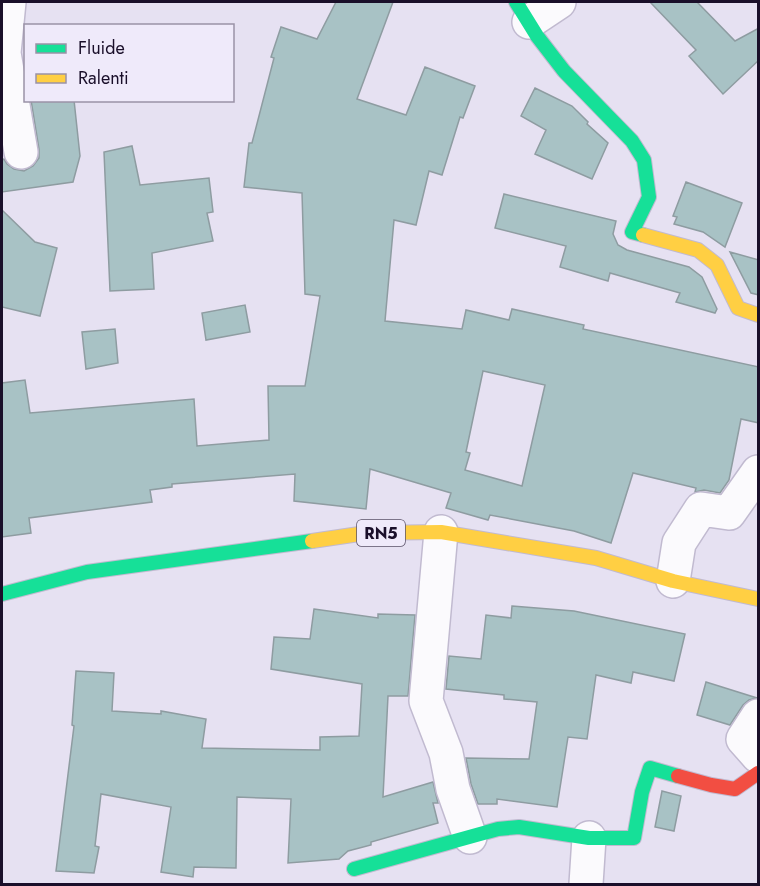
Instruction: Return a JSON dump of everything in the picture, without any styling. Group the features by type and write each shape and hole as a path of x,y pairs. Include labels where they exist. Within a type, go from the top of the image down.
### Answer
{"main road":[{"path":"522,12 564,71 632,141 644,160 649,197 632,232 698,250 717,265 738,308 759,315"},
{"name":"RN5","path":"2,594 87,572 366,532 441,532 596,558 673,581 759,599"},
{"path":"354,869 498,829 519,827 589,838 634,838 642,792 650,768 711,785 735,789 759,773"}],"street":[{"path":"9,2 4,53 21,152"},
{"path":"522,12 559,2"},
{"path":"673,581 679,543 701,509 729,513 759,472"},
{"path":"441,532 426,702 446,753 453,789 470,837"},
{"path":"759,716 743,739 759,756"},
{"path":"586,885 589,838"}],"building":[{"path":"336,2 393,2 357,99 406,115 425,67 475,86 463,118 460,117 442,175 429,171 416,225 394,220 385,321 462,329 466,310 509,320 512,309 584,325 583,329 759,367 759,423 741,419 729,480 720,493 704,490 695,492 696,488 633,473 611,543 574,531 490,515 488,520 446,508 451,493 370,469 366,509 294,501 295,474 172,484 172,487 150,490 152,502 29,518 31,533 2,537 2,383 25,380 30,413 194,399 197,446 269,440 268,386 305,386 320,296 305,294 302,193 244,187 249,143 252,143 274,58 271,57 281,27 317,39","holes":["483,371 545,385 522,486 465,470 470,453 466,452"]},
{"path":"650,2 697,2 735,41 759,28 759,60 723,94 689,56 696,50"},
{"path":"535,88 572,106 588,122 587,124 608,143 592,179 535,154 546,130 521,116"},
{"path":"31,102 74,102 80,156 73,182 2,192 2,160 4,159 14,169 24,171 33,166 39,158"},
{"path":"132,146 140,185 209,178 213,212 207,213 213,241 152,253 154,289 110,291 104,152"},
{"path":"686,182 742,203 725,247 703,232 674,224 677,217 673,216"},
{"path":"504,194 616,221 613,234 618,245 627,250 689,267 702,277 717,309 715,313 676,302 680,293 610,273 608,281 560,267 566,246 495,228"},
{"path":"2,210 35,242 57,248 40,316 2,307"},
{"path":"730,252 759,260 759,295 751,293"},
{"path":"245,305 250,332 206,340 202,313"},
{"path":"115,329 118,363 86,369 82,332"},
{"path":"512,606 574,611 685,634 674,681 633,672 631,683 596,675 587,739 568,737 557,807 497,799 497,804 478,804 466,758 529,759 537,702 504,699 504,695 446,689 449,656 481,659 486,615 511,618"},
{"path":"314,609 378,618 378,614 415,615 408,696 388,696 383,797 433,782 438,803 433,803 438,823 371,842 371,845 348,851 339,859 288,863 291,799 237,797 236,868 194,867 193,877 161,872 171,807 101,794 95,846 99,847 94,873 56,871 74,726 72,725 76,671 114,673 112,711 161,714 161,711 206,719 202,748 320,750 320,737 359,736 362,684 271,669 274,637 310,639"},
{"path":"706,682 757,698 743,705 730,725 697,715"},
{"path":"662,791 681,796 674,831 655,827"}],"traffic: fast":[{"path":"516,2 537,36 564,71 632,141 644,160 649,197 632,232 643,235"},
{"path":"2,594 87,572 312,541"},
{"path":"354,869 498,829 519,827 589,838 634,838 642,792 650,768 678,776"}],"traffic: slow":[{"path":"643,235 698,250 717,265 738,308 758,315"},
{"path":"312,541 366,533 441,532 596,558 673,581 758,599"}],"traffic: jam":[{"path":"678,776 735,789 758,773"}]}
